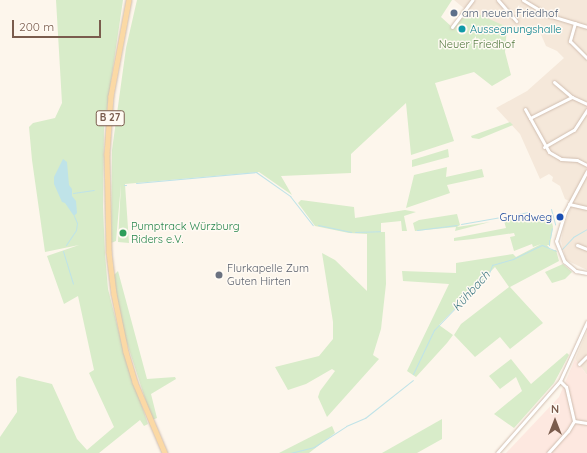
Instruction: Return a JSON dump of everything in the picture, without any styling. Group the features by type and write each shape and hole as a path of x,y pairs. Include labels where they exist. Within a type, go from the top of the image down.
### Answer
{"main road":[{"name":"B 27","path":"129,0 111,96 107,154 109,252 114,294 126,352 135,382 165,453"}],"street":[{"path":"452,27 472,0"},
{"path":"498,0 516,21"},
{"path":"523,0 538,11 587,27"},
{"path":"575,23 570,41 587,58"},
{"path":"554,82 572,97 587,104"},
{"path":"530,118 572,97"},
{"path":"525,109 544,147 561,159 577,160 587,165"},
{"path":"544,147 574,130 587,110"},
{"path":"587,171 569,204 556,235 557,248 564,261 571,268 587,273"},
{"path":"569,204 587,208"},
{"path":"577,245 587,249"},
{"path":"497,453 534,414 560,381 587,322"},
{"path":"579,364 587,356"},
{"path":"548,453 568,431 574,421 566,387 560,381"},
{"path":"574,421 587,422"}],"shaded area":[{"path":"454,0 587,0 587,270 566,260 561,241 564,225 573,203 565,199 560,186 552,181 553,177 549,174 540,179 520,134 496,108 527,91 564,58 557,51 546,46 539,30 510,29 466,10"},
{"path":"587,331 587,375 575,359"},
{"path":"575,359 587,375 587,453 506,453 559,397"}],"green space":[{"path":"56,0 123,0 104,129 103,207 105,254 108,289 124,352 148,424 144,426 140,420 99,453 0,453 0,437 17,412 16,379 19,376 52,384 77,439 87,450 114,427 89,373 94,370 78,296 64,304 47,256 79,245 45,252 32,160 29,127 33,123 55,118 62,103"},
{"name":"Neuer Friedhof","path":"137,0 452,0 441,17 452,27 467,9 507,27 505,52 511,75 492,86 474,72 435,83 454,141 411,155 406,103 351,154 351,173 281,176 292,195 259,172 125,184 129,243 118,242 121,184 116,241 111,243 112,150 126,48"},
{"path":"510,122 513,125 479,139 472,138 471,136"},
{"path":"448,149 449,157 412,167 412,160"},
{"path":"447,167 446,177 482,169 484,177 447,185 450,193 406,208 414,175"},
{"path":"301,200 354,207 355,218 405,210 416,212 404,216 407,231 402,231 401,221 381,223 381,232 385,232 386,284 381,329 373,355 379,359 327,417 318,397 320,391 335,371 332,369 306,384 288,390 275,367 319,356 333,339 333,322 322,253 335,260 367,291 367,234 349,233 315,226 298,203"},
{"path":"457,214 460,225 457,227 490,222 455,231 456,227 415,231 413,223 419,220"},
{"path":"550,214 553,227 550,245 547,245 551,250 556,250 559,261 510,287 543,323 510,349 500,337 475,357 454,335 461,324 509,287 495,267 439,325 453,335 447,343 416,377 407,371 449,284 403,281 402,271 456,273 456,263 513,254 516,257 541,244 533,247 532,244 514,251 510,237 515,236 514,233 454,241 454,238 506,228 504,221 528,215 530,221"},
{"path":"563,264 572,272 565,279 552,283 545,272"},
{"path":"118,271 147,379 175,377 176,379 151,394 157,418 152,420 125,337 115,286 114,275"},
{"path":"567,353 569,355 554,383 514,428 494,414 522,391 516,377 500,389 489,376 511,359 531,384"},
{"path":"442,419 442,439 417,453 382,453"},
{"path":"332,426 335,433 309,453 279,453"}],"water":[{"path":"63,159 67,162 69,185 72,189 72,196 76,201 77,213 74,216 65,203 62,202 54,184 54,177"}],"waterway":[{"path":"136,183 256,172 290,196 313,225"},
{"path":"73,193 94,190"},
{"path":"551,209 555,224"},
{"path":"461,224 529,212"},
{"path":"66,245 76,230 77,223 74,216"},
{"path":"318,225 351,232"},
{"path":"417,230 457,225"},
{"path":"550,238 552,228"},
{"name":"Kühbach","path":"562,249 573,237 587,229"},
{"path":"355,232 380,231"},
{"path":"549,240 549,245"},
{"name":"Kühbach","path":"413,374 434,330 489,273 492,265 513,259 542,245 556,251"},
{"path":"63,251 73,284"},
{"name":"Kühbach","path":"290,453 314,447 346,426 365,418 413,380"}],"place":[{"name":"am neuen Friedhof","path":"454,13"},
{"name":"Aussegnungshalle","path":"462,29"},
{"name":"Grundweg","path":"560,217"},
{"name":"Pumptrack Würzburg Riders e.V.","path":"123,233"},
{"name":"Flurkapelle Zum Guten Hirten","path":"219,275"}]}
